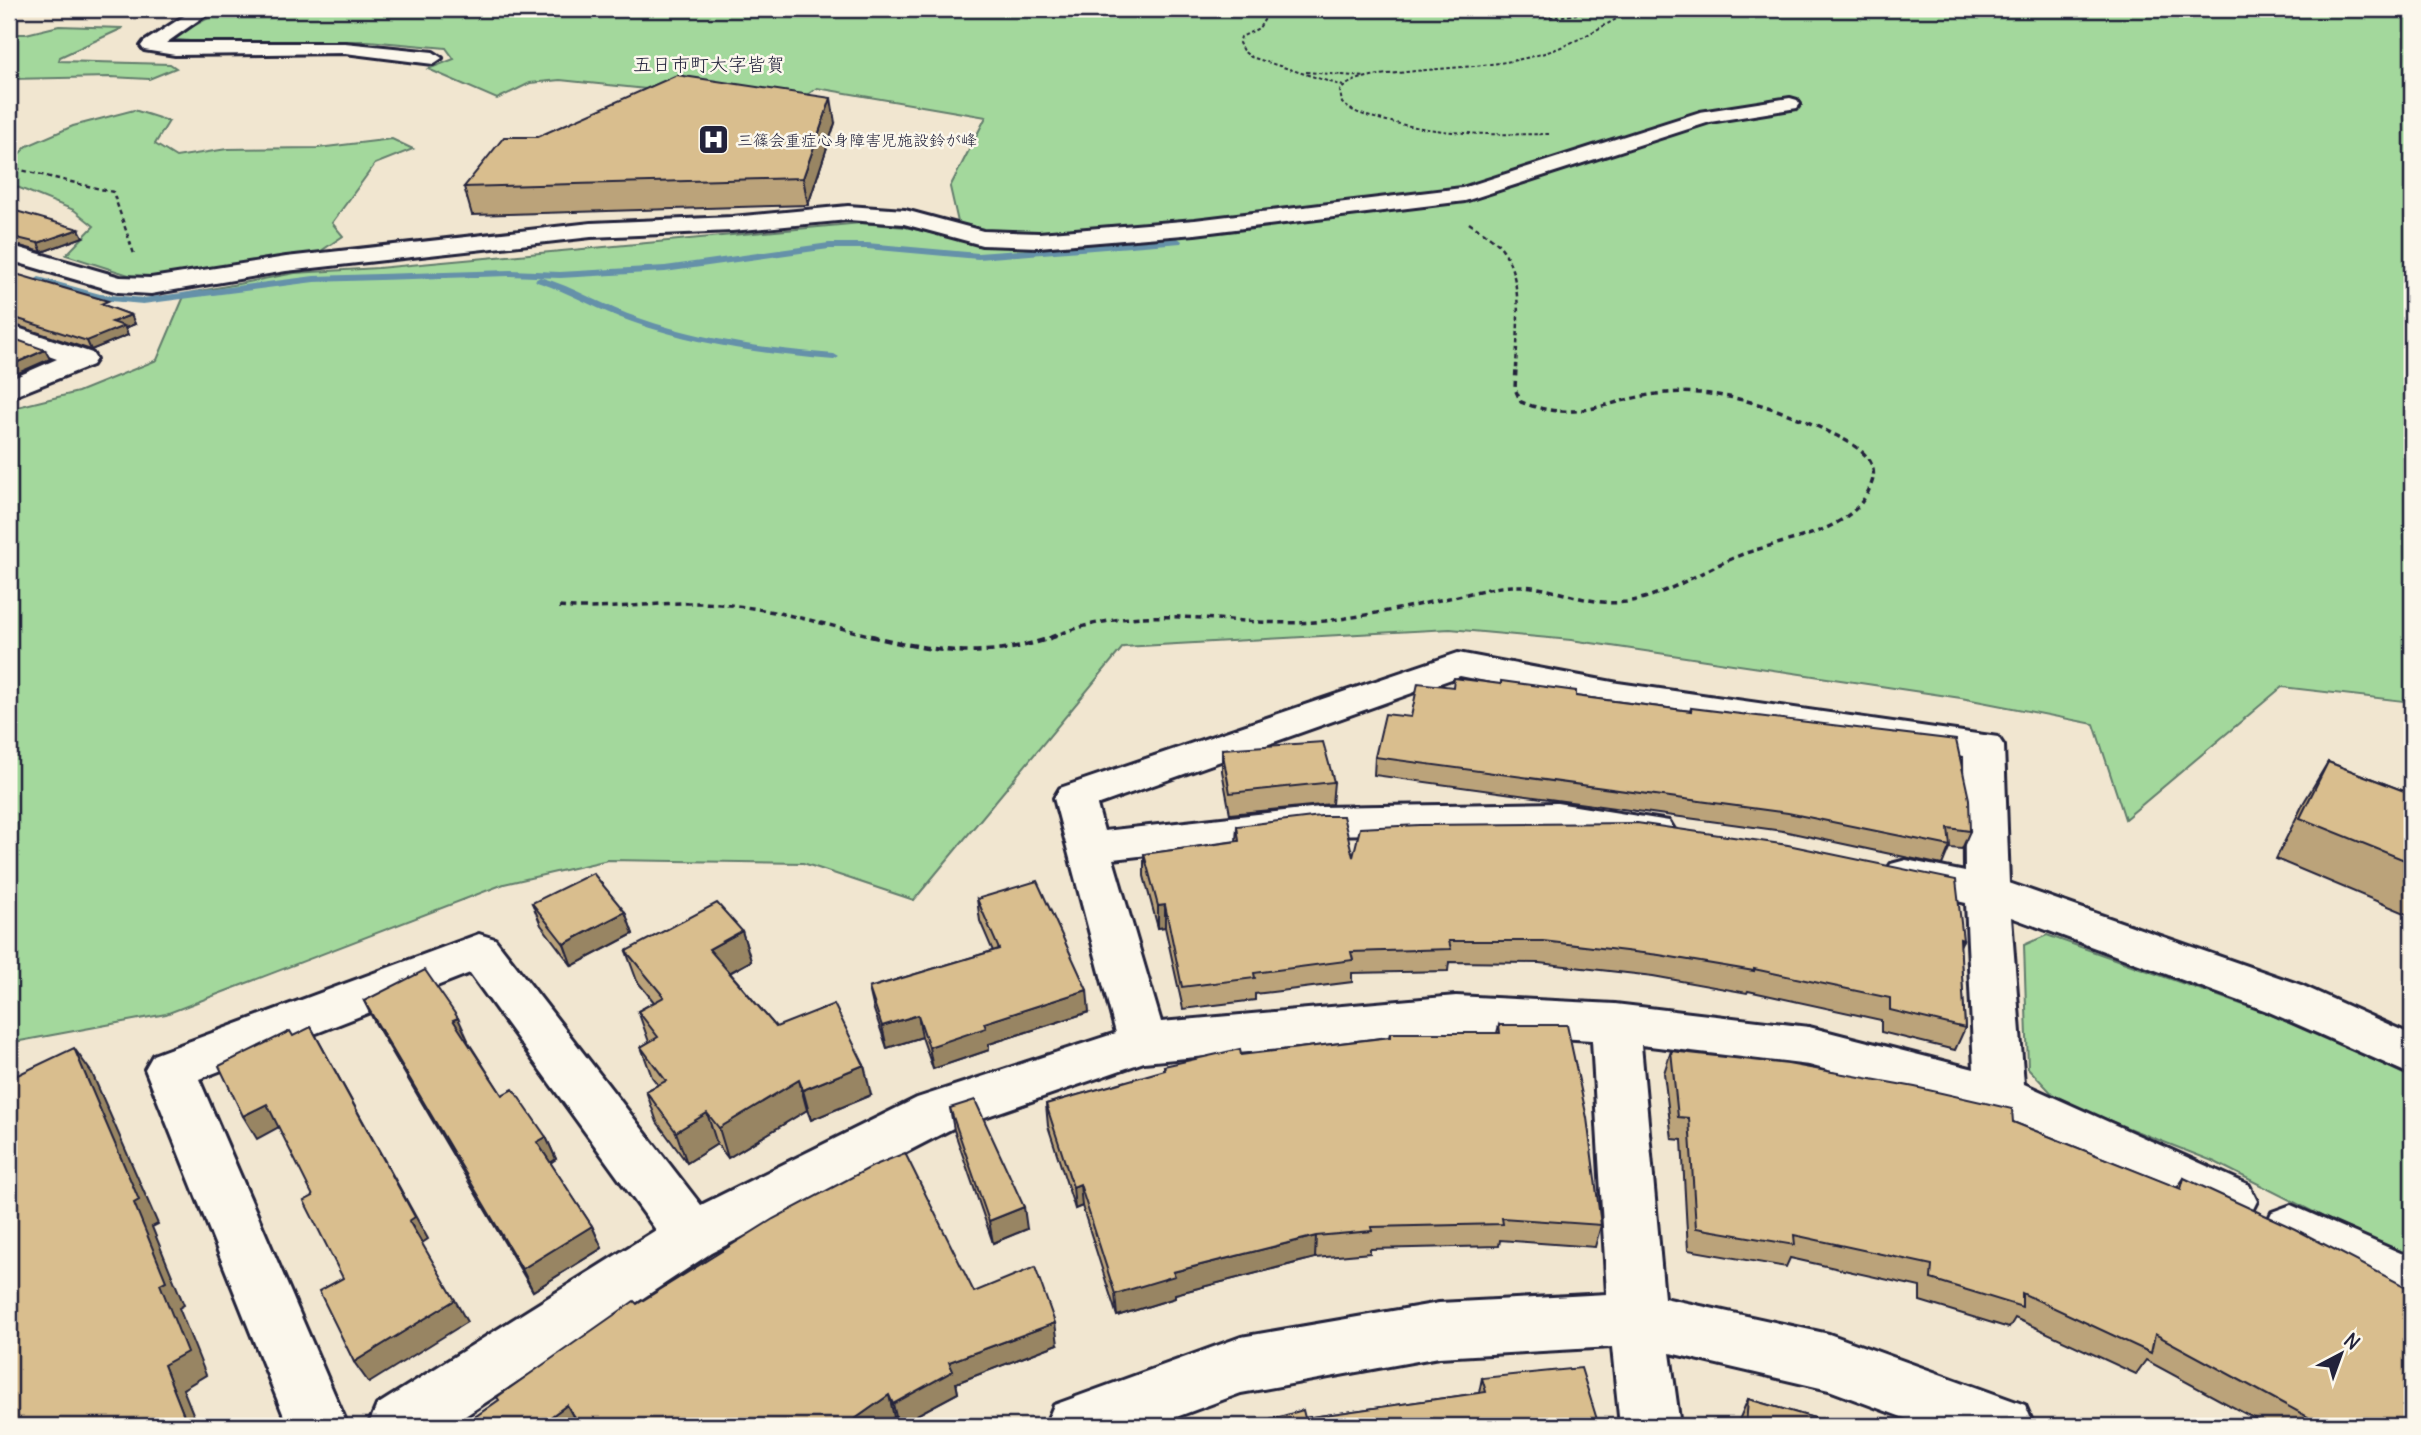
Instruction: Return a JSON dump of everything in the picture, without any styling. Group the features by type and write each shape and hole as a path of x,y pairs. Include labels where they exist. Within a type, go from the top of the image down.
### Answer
{"street":[{"path":"199,9 202,12 150,46 175,50 345,48 433,58"},
{"path":"9,252 118,285 151,286 286,264 591,230 732,224 869,213 905,216 982,238 1039,240 1195,227 1465,194 1707,116 1790,104"},
{"path":"9,280 48,265"},
{"path":"9,333 82,359 9,390"},
{"path":"1143,1043 1074,798 1458,664 1618,695 1984,746 1987,892 2000,1096"},
{"path":"1088,847 1334,821 1557,817 1690,836"},
{"path":"1864,866 1987,892 2284,998 2412,1056"},
{"path":"318,1426 170,1069 479,951 692,1236"},
{"path":"398,1426 692,1236 935,1113 1143,1043 1456,1014 1615,1023 1809,1046 2000,1096 2412,1285"},
{"path":"1615,1023 1637,1319 1650,1426"},
{"path":"1075,1426 1241,1365 1439,1330 1637,1319 1829,1362 2004,1426"}],"path":[{"path":"1271,9 1259,28 1241,37 1239,43 1243,51 1251,57 1343,86"},
{"path":"1503,9 1512,14 1541,19 1563,18 1606,9"},
{"path":"1302,72 1369,77 1502,63 1542,55 1596,31 1628,11 1623,9"},
{"path":"1369,77 1343,86 1339,92 1340,99 1347,108 1421,129 1487,136 1550,134"},
{"path":"9,164 21,170 113,192 136,260"},
{"path":"559,607 580,610 663,603 716,603 788,613 865,635 930,649 982,654 1025,649 1117,619 1204,619 1304,624 1380,613 1496,588 1518,586 1610,603 1662,590 1741,554 1826,528 1856,508 1870,490 1874,470 1867,453 1837,434 1728,398 1699,394 1643,396 1572,414 1555,414 1521,402 1515,389 1515,293 1511,266 1504,251 1494,241 1433,199"}],"green space":[{"path":"216,9 2412,9 2412,702 2282,687 2125,819 2094,724 1961,698 1571,640 1450,629 1123,647 914,900 803,863 608,860 504,884 166,1014 9,1043 9,409 78,392 157,360 185,294 295,273 378,268 861,223 905,227 962,240 950,187 986,117 817,88 804,97 704,95 560,80 530,83 497,99 428,69 454,59 446,48 368,41 200,42 169,39 214,15"},
{"path":"59,26 123,28 60,57 59,61 170,64 176,68 149,79 9,79 9,34 26,34"},
{"path":"134,110 169,121 155,144 176,157 227,149 318,148 392,139 413,149 375,164 332,223 343,236 315,255 180,278 135,277 66,255 94,226 74,210 12,185 9,164 27,146 73,126"},
{"path":"2047,935 2305,1027 2412,1078 2412,1262 2215,1162 2059,1101 2028,1068 2024,945"}],"building":[{"path":"677,75 831,98 803,178 464,187 504,137 537,137"},
{"path":"9,209 79,229 38,243 9,236"},
{"path":"9,272 108,301 101,304 131,315 112,322 124,326 87,341 9,316"},
{"path":"9,337 45,350 9,366"},
{"path":"1454,678 1576,691 1576,696 1691,711 1691,708 1956,740 1969,799 1970,831 1948,828 1950,846 1788,813 1375,757 1385,714 1411,717 1418,683 1453,687"},
{"path":"1323,742 1334,782 1230,793 1222,749"},
{"path":"2328,762 2412,794 2412,863 2300,818"},
{"path":"1343,816 1353,857 1360,828 1637,823 1788,845 1956,880 1963,940 1960,939 1965,1028 1890,1010 1890,998 1754,969 1543,941 1449,941 1451,949 1351,952 1353,960 1254,973 1255,978 1182,987 1165,905 1158,906 1144,854 1239,841 1237,826"},
{"path":"593,873 625,912 564,944 532,903"},
{"path":"1037,881 1087,990 984,1023 986,1028 929,1047 918,1015 882,1026 869,988 999,949 977,899"},
{"path":"717,903 742,931 709,949 776,1027 834,1004 864,1065 803,1090 799,1080 719,1128 707,1113 676,1132 646,1091 666,1081 641,1047 658,1037 638,1011 664,997 626,951"},
{"path":"425,970 458,1018 453,1020 502,1095 513,1089 546,1137 537,1142 592,1226 522,1269 364,1001"},
{"path":"1499,1025 1567,1025 1587,1118 1601,1225 1502,1218 1503,1224 1371,1227 1372,1231 1316,1236 1173,1272 1175,1276 1115,1294 1080,1184 1073,1187 1046,1104 1165,1070 1164,1066 1240,1049 1241,1055 1390,1037 1390,1033 1500,1033"},
{"path":"311,1027 415,1217 409,1221 455,1300 354,1362 319,1291 343,1278 304,1201 313,1196 267,1104 243,1116 219,1066 290,1031 293,1036"},
{"path":"74,1048 139,1200 134,1203 166,1281 160,1284 187,1352 164,1365 188,1426 9,1426 9,1079"},
{"path":"1671,1051 1788,1064 1915,1087 2012,1109 2013,1122 2181,1189 2184,1178 2295,1229 2412,1290 2412,1426 2305,1426 2308,1417 2155,1334 2151,1353 2022,1293 2022,1307 1931,1279 1932,1265 1794,1235 1795,1245 1696,1228 1689,1118 1678,1117"},
{"path":"975,1100 1024,1207 989,1221 950,1108"},
{"path":"905,1153 974,1292 1035,1267 1055,1323 949,1362 953,1371 893,1404 889,1395 845,1426 581,1426 567,1405 538,1426 462,1426 499,1400 497,1397 634,1301 637,1304 773,1219 873,1166"},
{"path":"1581,1368 1599,1426 1248,1426 1303,1410 1305,1418 1486,1392 1482,1378"},
{"path":"1748,1399 1842,1426 1746,1426"}],"waterway":[{"path":"39,280 99,297 143,301 314,279 510,273 560,275 665,269 829,246 867,246 978,256 1178,241"},
{"path":"540,280 622,315 683,335 758,349 834,357"}],"place":[{"name":"三篠会重症心身障害児施設鈴が峰","path":"714,140"}],"district":[{"name":"五日市町大字皆賀","path":"709,64"}]}
